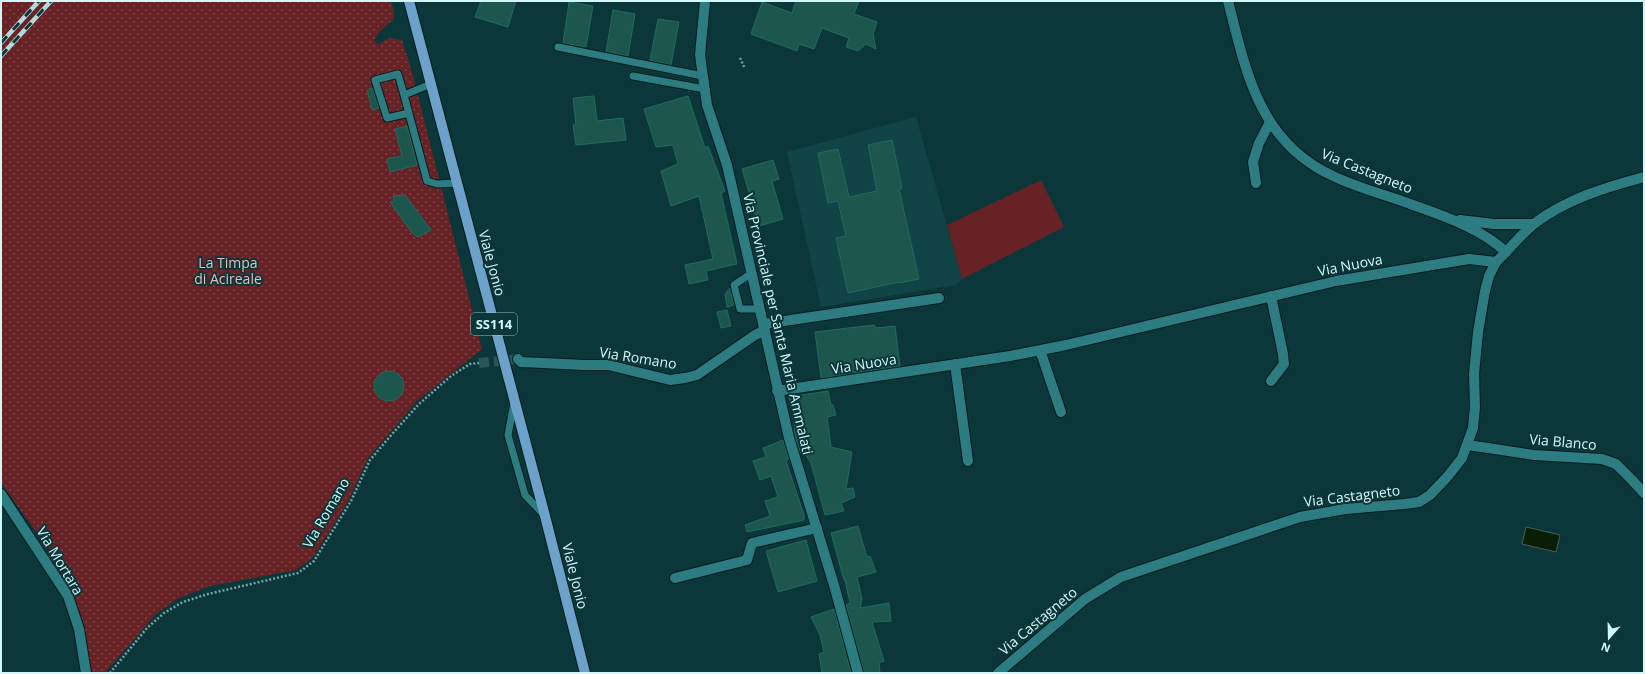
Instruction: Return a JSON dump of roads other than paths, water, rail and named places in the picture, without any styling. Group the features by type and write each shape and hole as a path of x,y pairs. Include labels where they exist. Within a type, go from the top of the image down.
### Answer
{"main road":[{"name":"Viale Jonio","path":"409,1 585,673"}],"street":[{"name":"Via Provinciale per Santa Maria Ammalati","path":"705,1 700,55 707,105 727,165 765,327 777,391 789,438 817,528 858,673"},
{"name":"Via Castagneto","path":"1228,1 1248,75 1264,113 1293,149 1311,164 1328,173 1454,220"},
{"path":"1256,183 1253,162 1258,143 1270,122"},
{"path":"1496,262 1534,224 1560,207 1603,188 1644,177"},
{"path":"1454,220 1494,224 1534,224"},
{"path":"1454,220 1493,240 1506,252"},
{"name":"Via Nuova","path":"777,391 1040,350 1336,281 1469,258 1496,262"},
{"name":"Via Castagneto","path":"998,673 1084,599 1121,577 1300,517 1322,512 1419,502 1430,495 1462,458 1473,428 1475,407 1474,374 1478,332 1484,291 1496,262"},
{"path":"1271,296 1284,364 1271,381"},
{"path":"765,327 939,298"},
{"name":"Via Romano","path":"518,359 521,362 608,366 670,380 697,375 765,327"},
{"path":"1040,350 1061,412"},
{"path":"955,364 968,462"},
{"name":"Via Blanco","path":"1468,445 1534,455 1602,459 1616,464 1644,493"},
{"name":"Via Mortara","path":"1,494 68,596 80,629 86,673"},
{"path":"674,578 746,560 752,543 817,528"}],"lane":[{"path":"558,48 703,76"},
{"path":"409,113 387,118 375,80 398,74 409,113 427,181 437,184 457,183"},
{"path":"633,76 705,89"},
{"path":"404,95 431,84"},
{"path":"752,273 734,285 740,309 760,309"},
{"path":"515,401 508,435 525,495 545,516"}],"tunnel":[{"path":"479,363 518,359"}],"railway":[{"path":"1,43 39,1"},
{"path":"1,56 51,1"}],"park label":[{"name":"La Timpa di Acireale","path":"228,272"}]}
